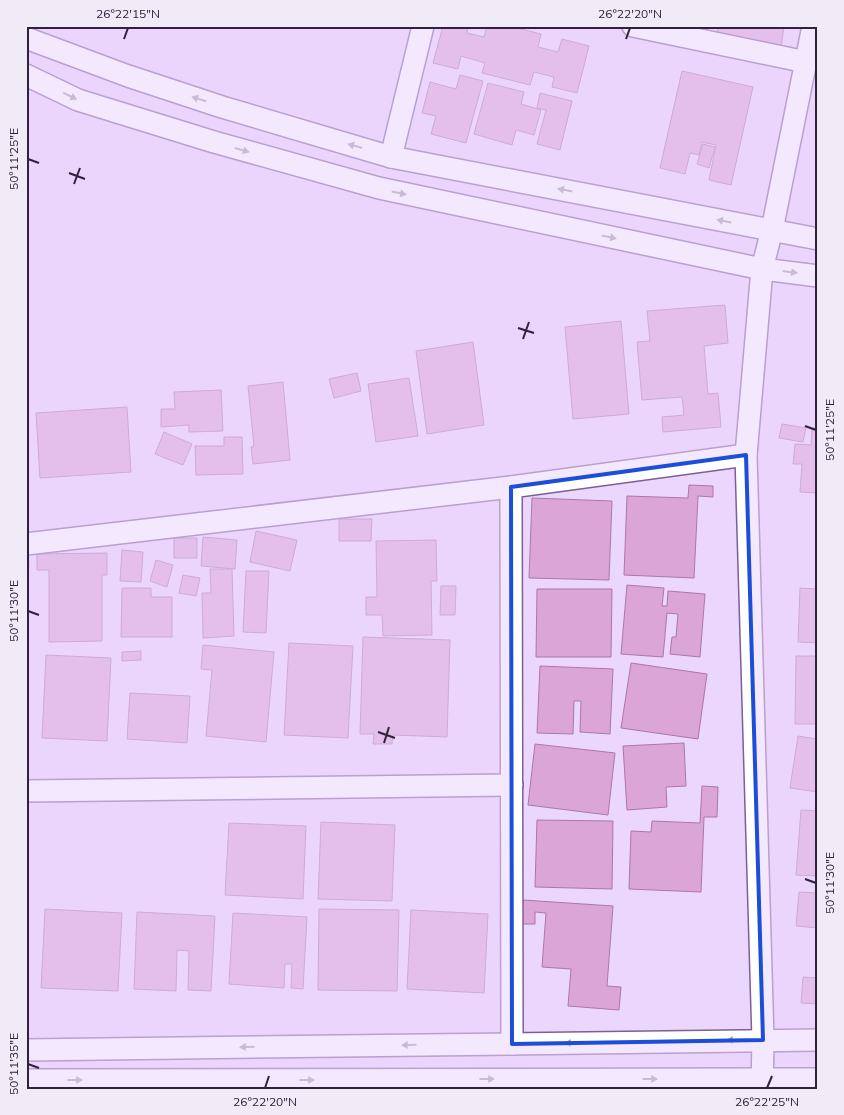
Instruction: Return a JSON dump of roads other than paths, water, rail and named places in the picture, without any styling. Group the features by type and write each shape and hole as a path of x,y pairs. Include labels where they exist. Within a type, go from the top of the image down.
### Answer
{"street":[{"path":"392,156 423,26"},
{"path":"633,26 806,62"},
{"path":"762,1084 763,1040 746,455 762,269 772,230 813,26"},
{"path":"26,38 128,76 231,109 392,156 818,238"},
{"path":"26,75 78,100 214,142 379,188 762,269 818,276"},
{"path":"26,544 511,487 746,455"},
{"path":"511,487 512,1044"},
{"path":"26,791 512,785"},
{"path":"26,1036 26,1050 818,1040"},
{"path":"26,1080 454,1084 762,1084 818,1079"}]}
